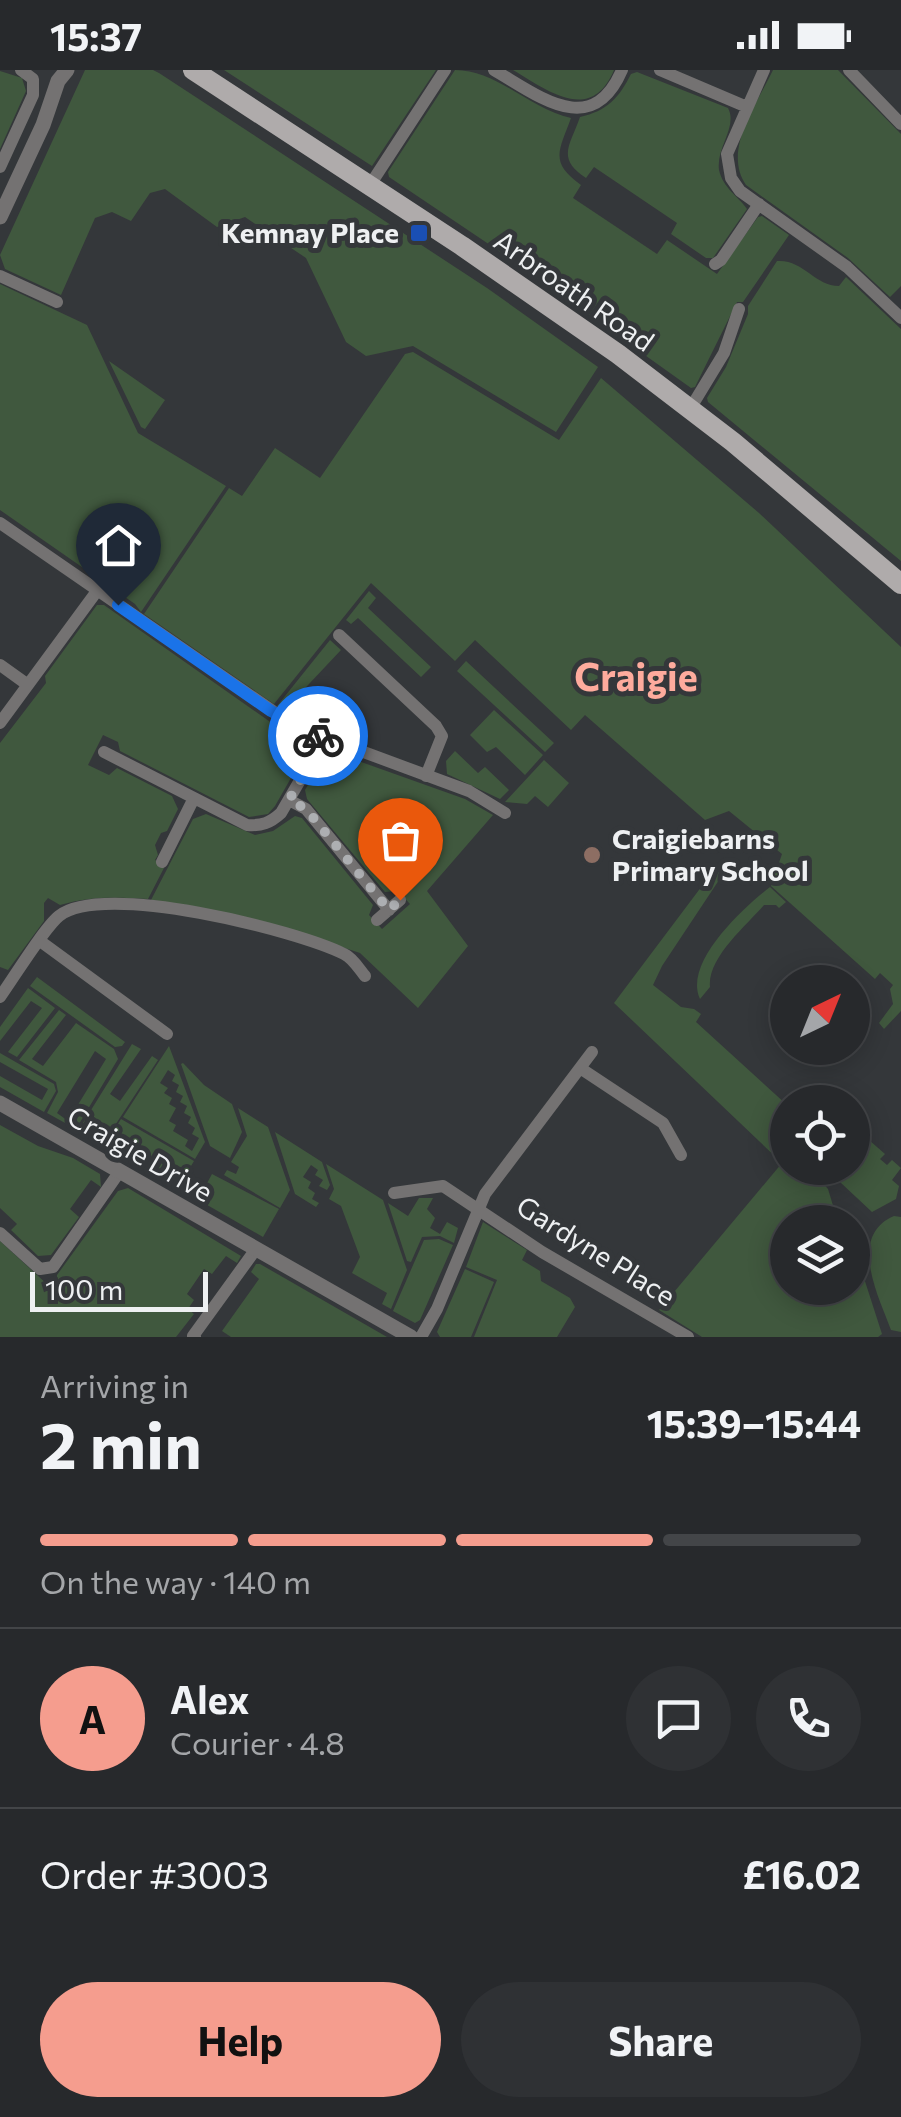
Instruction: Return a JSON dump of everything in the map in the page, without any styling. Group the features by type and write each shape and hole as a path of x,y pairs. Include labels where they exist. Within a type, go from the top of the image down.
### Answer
{"main road":[{"name":"Arbroath Road","path":"195,70 571,322 690,409 901,584"}],"street":[{"path":"0,167 34,95 32,79 21,70"},
{"path":"370,185 446,70"},
{"path":"494,70 558,106 578,109 607,96 622,70"},
{"path":"660,70 747,107"},
{"path":"764,70 727,154 728,166 740,191 847,266 901,318"},
{"path":"849,70 901,124"},
{"path":"0,217 43,125 60,74"},
{"path":"714,264 721,260 759,204"},
{"path":"0,276 57,302"},
{"path":"690,409 724,354 739,309"},
{"path":"0,524 271,711 324,739 469,791 505,813"},
{"path":"0,724 97,591"},
{"path":"338,635 436,726 442,736 426,776"},
{"path":"0,664 28,685"},
{"path":"104,752 247,824 259,826 270,822 289,800 324,739"},
{"path":"162,862 164,844 194,798"},
{"path":"289,800 306,809 383,915 400,900"},
{"path":"0,997 5,981 59,915 78,908 147,903 202,912 344,954 366,976"},
{"path":"40,941 167,1034"},
{"path":"422,1337 478,1207 592,1052"},
{"path":"580,1068 662,1123 681,1154"},
{"name":"Craigie Drive","path":"0,1103 411,1337"},
{"path":"0,1233 40,1269 53,1267 120,1171"},
{"name":"Gardyne Place","path":"394,1193 444,1186 542,1252 688,1337"},
{"path":"196,1337 256,1249"}],"green space":[{"path":"85,70 159,73 487,288 598,367 556,432 413,346 366,356 346,342 306,258 245,217 217,227 165,189 150,193 131,221 112,212 95,218 61,295 5,269 0,255"},
{"path":"224,70 436,70 372,166"},
{"path":"455,70 485,76 541,107 571,118 560,155 564,169 581,185 573,198 657,254 667,240 717,274 758,217 789,235 743,302 737,302 695,387 691,388 389,177 388,172"},
{"path":"513,70 614,70 604,87 581,99 554,93"},
{"path":"773,70 838,70 901,134 901,286 890,297 848,258 746,185 738,157 740,142"},
{"path":"0,71 22,78 26,91 0,149"},
{"path":"637,72 728,108 730,122 719,170 727,187 747,209 713,258 706,258 671,234 677,223 594,167 586,178 568,158 580,117 611,102 631,74"},
{"path":"777,261 794,264 831,285 839,286 846,277 901,329 901,561 708,402 726,367 748,306"},
{"path":"0,284 87,325 138,433 226,486 141,612 0,510"},
{"path":"413,352 559,440 601,378 759,513 901,647 901,1011 884,1029 879,1023 893,1004 893,985 880,973 875,979 870,975 870,965 859,965 771,886 782,854 729,811 705,820 585,715 571,730 475,640 455,661 371,583 274,704 144,614 229,488 242,496 275,448 320,478 405,354"},
{"path":"109,361 165,400 145,429 141,427"},
{"path":"369,591 376,598 368,608 431,667 421,677 358,618 351,624 346,620"},
{"path":"97,605 104,605 276,726 306,742 307,750 275,806 268,814 249,817 120,751 118,742 103,735 88,765 109,775 117,768 172,796 178,809 155,845 155,860 165,866 148,899 104,898 60,905 48,898 44,903 44,921 8,970 0,967 0,743 46,683 45,676"},
{"path":"330,640 341,650 293,701 312,720 277,706"},
{"path":"466,661 554,743 545,752 457,671"},
{"path":"494,710 543,755 525,775 496,747 487,752 470,735"},
{"path":"455,751 478,773 485,767 509,790 500,799 447,774 446,761"},
{"path":"330,753 465,799 493,815 427,891 468,946 418,1008 360,953 203,908 151,900 193,819 206,814 255,835 273,831 295,816 302,818 373,905 369,915 382,929 410,904 398,891 385,892 307,799 305,790"},
{"path":"544,760 569,783 548,807 535,796 527,804 505,802"},
{"path":"717,866 725,871 653,985 681,1007 701,1014 696,1022 770,1089 770,1152 614,1003"},
{"path":"770,887 786,902 779,908 764,905 738,933 721,954 710,987 700,999 700,969 718,937"},
{"path":"37,977 125,1042 122,1046 115,1047 30,986"},
{"path":"28,988 55,1008 17,1057 8,1052 42,1008 31,1001 0,1041 0,1027"},
{"path":"59,1010 66,1015 32,1059 43,1066 76,1023 114,1049 118,1059 76,1129 47,1113 58,1092 56,1082 19,1060","holes":["95,1051 106,1059 68,1121 57,1113"]},
{"path":"132,1044 141,1049 110,1094 120,1101 152,1056 158,1060 102,1145 78,1131"},
{"path":"169,1046 205,1142 195,1159 123,1117","holes":["168,1070 175,1075 172,1081 179,1085 176,1092 183,1096 180,1102 187,1106 184,1113 191,1117 188,1123 195,1128 192,1134 199,1138 192,1151 185,1146 188,1140 173,1131 176,1125 169,1121 176,1108 169,1104 172,1098 164,1093 168,1088 160,1083"]},
{"path":"0,1053 54,1084 56,1091 44,1112 0,1087 0,1076 42,1100 48,1089 0,1062"},
{"path":"183,1063 204,1085 232,1104 242,1132 230,1158 210,1146"},
{"path":"238,1108 268,1127 290,1190 280,1208 224,1175 227,1170 236,1174 239,1167 231,1162 247,1136"},
{"path":"121,1119 194,1161 178,1188 104,1146"},
{"path":"0,1125 100,1174 101,1187 91,1180 70,1209 79,1217 51,1255 38,1256 11,1230 17,1224 0,1208"},
{"path":"275,1132 322,1162 330,1185 327,1190 319,1186 323,1180 315,1175 318,1170 311,1165 303,1177 311,1182 308,1188 315,1193 312,1199 319,1203 316,1207 295,1194"},
{"path":"870,1141 885,1154 880,1159 887,1165 892,1160 901,1168 892,1180 899,1186 896,1199 872,1212 870,1205 865,1205 843,1185 870,1185"},
{"path":"326,1164 383,1200 407,1270 391,1309 382,1304 387,1293 352,1273 360,1257 341,1206 329,1199 334,1189"},
{"path":"212,1174 279,1209 263,1237 202,1202 199,1198"},
{"path":"770,1177 770,1185 824,1185 833,1205 770,1205 770,1305 870,1305 870,1297 882,1334 702,1337 659,1310"},
{"path":"128,1188 241,1256 237,1263 226,1256 212,1274 204,1269 187,1294 194,1300 188,1309 194,1314 176,1337 0,1337 0,1241 49,1286 118,1191"},
{"path":"419,1198 433,1198 427,1209 435,1218 430,1228 440,1234 447,1222 458,1228 454,1243 440,1236 422,1237 411,1262 407,1261 388,1203 408,1216"},
{"path":"894,1216 901,1217 901,1332 891,1330 870,1268 872,1238 880,1225"},
{"path":"483,1222 527,1250 522,1260 540,1271 541,1281 570,1298 575,1307 557,1337 474,1337 497,1280 466,1267"},
{"path":"439,1239 453,1245 420,1320 415,1323 393,1311 424,1240"},
{"path":"256,1264 387,1337 231,1337 222,1331 259,1279 251,1272"},
{"path":"465,1269 494,1282 471,1337 440,1337 437,1332"}],"way so far":[{"path":"318,736 324,739 289,800 306,809 389,910 400,900"}],"place":[{"name":"Kemnay Place","path":"419,233"},
{"name":"Craigiebarns Primary School","path":"592,855"}],"district":[{"name":"Craigie","path":"636,678"}],"route":[{"path":"118,605 271,711 318,736"}]}
